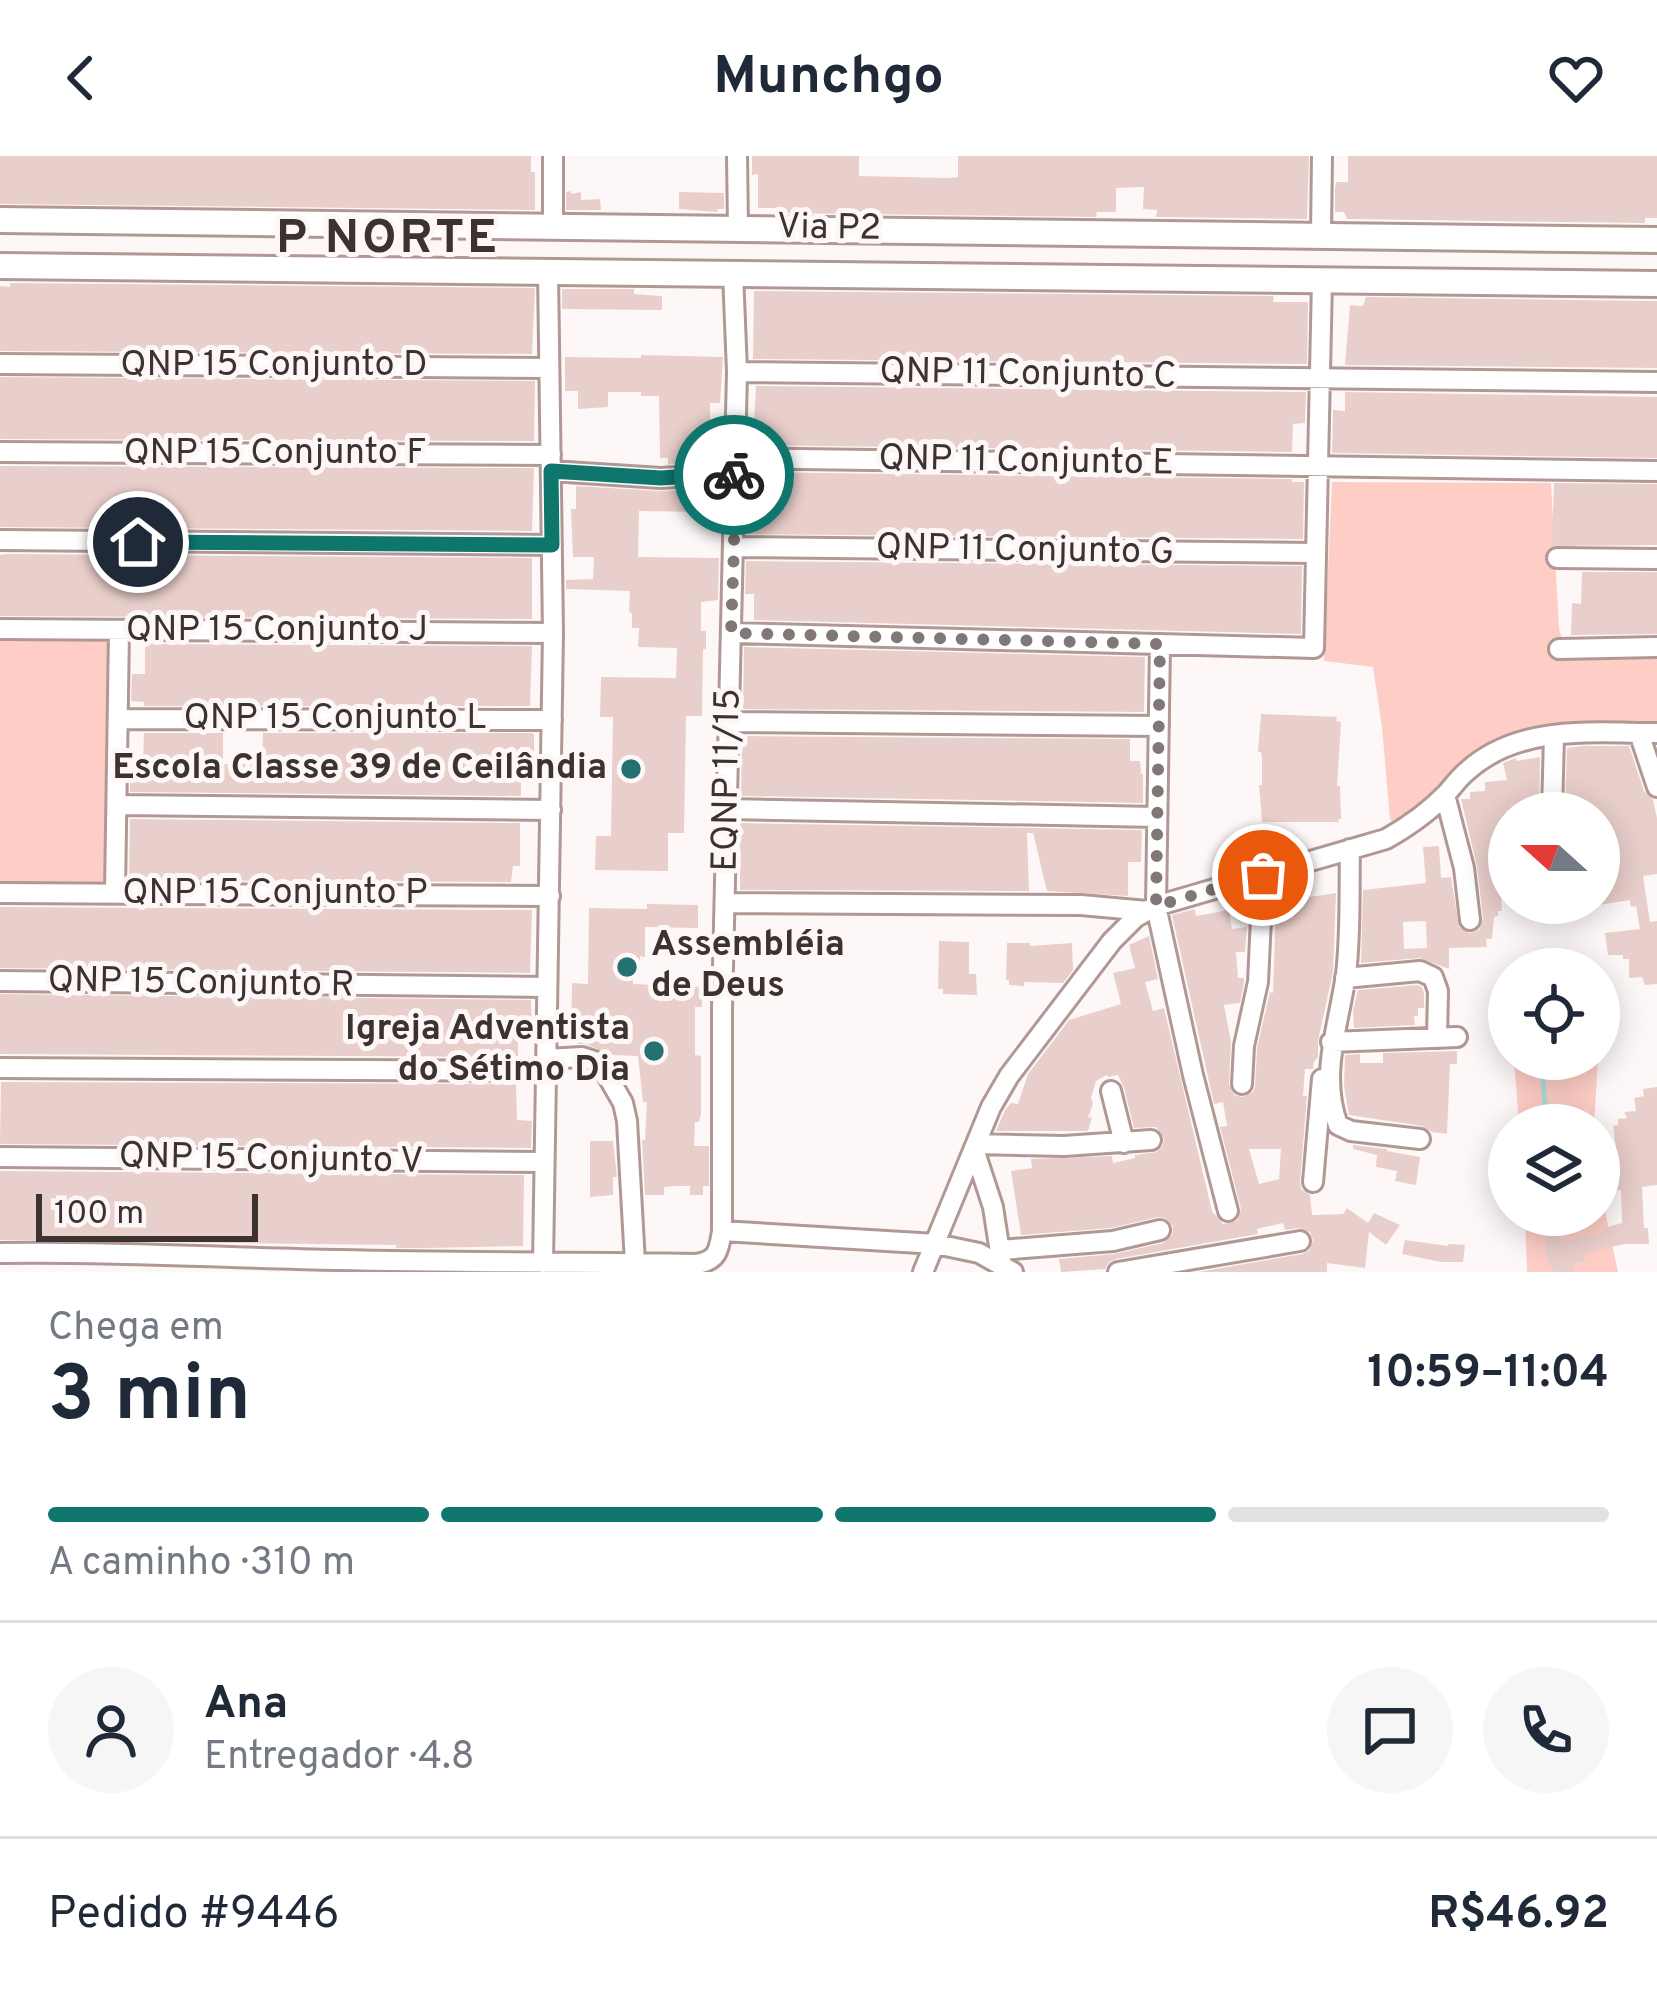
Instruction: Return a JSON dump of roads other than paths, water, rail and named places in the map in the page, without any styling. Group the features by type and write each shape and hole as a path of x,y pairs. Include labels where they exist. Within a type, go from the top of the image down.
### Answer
{"main road":[{"name":"Via P2","path":"0,220 1627,239 1657,244"},
{"path":"266,267 272,244 268,224"},
{"path":"294,224 295,268"},
{"path":"984,276 991,263 987,231"},
{"path":"1015,277 1012,256 1017,231"},
{"path":"1624,284 1629,269 1627,239"},
{"path":"1657,244 1657,272"},
{"name":"Via P2","path":"0,266 1657,284"}],"street":[{"path":"553,156 553,226"},
{"path":"736,156 738,228"},
{"path":"1322,156 1322,235"},
{"path":"529,1266 543,1162 550,896 553,633 548,271"},
{"name":"EQNP 11/15","path":"722,1231 734,547 733,273"},
{"path":"731,633 1314,648 1322,280"},
{"name":"QNP 15 Conjunto D","path":"0,364 548,368"},
{"name":"QNP 11 Conjunto C","path":"736,372 1657,382"},
{"name":"QNP 15 Conjunto F","path":"0,452 551,463"},
{"path":"551,463 661,478 734,465"},
{"name":"QNP 11 Conjunto E","path":"734,465 1657,471"},
{"path":"0,540 552,545"},
{"name":"QNP 11 Conjunto G","path":"734,547 1316,553"},
{"path":"1557,558 1657,559"},
{"name":"QNP 15 Conjunto J","path":"0,629 553,633"},
{"path":"115,893 119,630"},
{"path":"1160,644 1151,908 1228,1210"},
{"path":"1559,649 1657,647"},
{"name":"QNP 15 Conjunto L","path":"118,719 552,719"},
{"path":"728,722 1159,726"},
{"path":"923,1272 1009,1076 1112,940 1136,917 1151,908 1386,839 1415,823 1487,756 1515,742 1578,732 1648,733 1657,787"},
{"path":"1553,792 1554,735"},
{"path":"1445,795 1464,868 1470,920"},
{"path":"117,805 551,810"},
{"path":"728,809 1157,817"},
{"path":"1350,849 1346,978 1331,1042 1335,1117 1338,1125 1351,1131 1420,1139"},
{"path":"1242,1084 1244,1046 1258,982 1263,875"},
{"name":"QNP 15 Conjunto P","path":"0,893 550,896"},
{"path":"725,903 1151,908"},
{"path":"1331,1042 1447,1038 1433,977 1420,971 1346,978"},
{"name":"QNP 15 Conjunto R","path":"0,981 546,987"},
{"path":"0,1068 546,1065 582,1057 600,1063 623,1103 635,1263"},
{"path":"1313,1182 1321,1082 1330,1065"},
{"path":"1111,1091 1124,1143"},
{"path":"975,1146 1150,1140"},
{"path":"975,1146 1005,1262"},
{"name":"QNP 15 Conjunto V","path":"0,1157 543,1162"},
{"path":"0,1253 93,1262 341,1266 709,1262 719,1250 722,1231 936,1244 1005,1262 1160,1230"},
{"path":"1118,1272 1300,1241"}],"waterway":[{"path":"1543,1080 1545,1104"}],"place":[{"name":"Escola Classe 39 de Ceilândia","path":"631,769"},
{"name":"Assembléia de Deus","path":"627,967"},
{"name":"Igreja Adventista do Sétimo Dia","path":"654,1051"}],"district":[{"name":"P NORTE","path":"388,240"}]}
